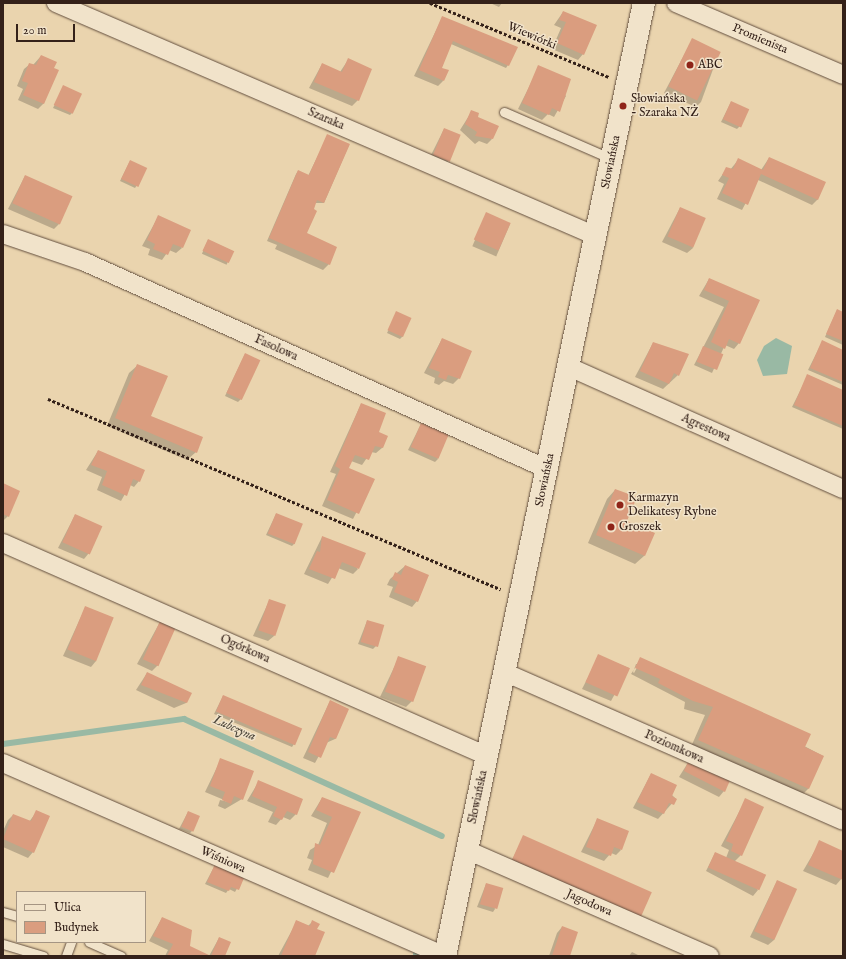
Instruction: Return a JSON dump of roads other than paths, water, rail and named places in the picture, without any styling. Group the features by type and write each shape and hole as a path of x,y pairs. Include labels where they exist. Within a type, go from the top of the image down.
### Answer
{"street":[{"name":"Szaraka","path":"56,3 596,236"},
{"name":"Słowiańska","path":"444,956 569,367 644,3"},
{"name":"Promienista","path":"676,3 843,75"},
{"name":"Fasolowa","path":"3,234 85,262 547,469"},
{"name":"Agrestowa","path":"569,367 843,489"},
{"name":"Ogórkowa","path":"3,543 487,756"},
{"name":"Poziomkowa","path":"504,672 843,821"},
{"name":"Wiśniowa","path":"3,763 444,956"},
{"name":"Jagodowa","path":"467,850 710,956"}],"lane":[{"path":"504,112 612,159"},
{"path":"3,912 16,916"},
{"path":"66,956 71,943"},
{"path":"91,943 121,956"},
{"path":"3,944 43,956"}],"waterway":[{"name":"Lubczyna","path":"3,744 184,719 442,836"}],"place":[{"name":"ABC","path":"690,65"},
{"name":"Słowiańska - Szaraka NŻ","path":"623,106"},
{"name":"Karmazyn Delikatesy Rybne","path":"620,505"},
{"name":"Groszek","path":"611,527"}]}
